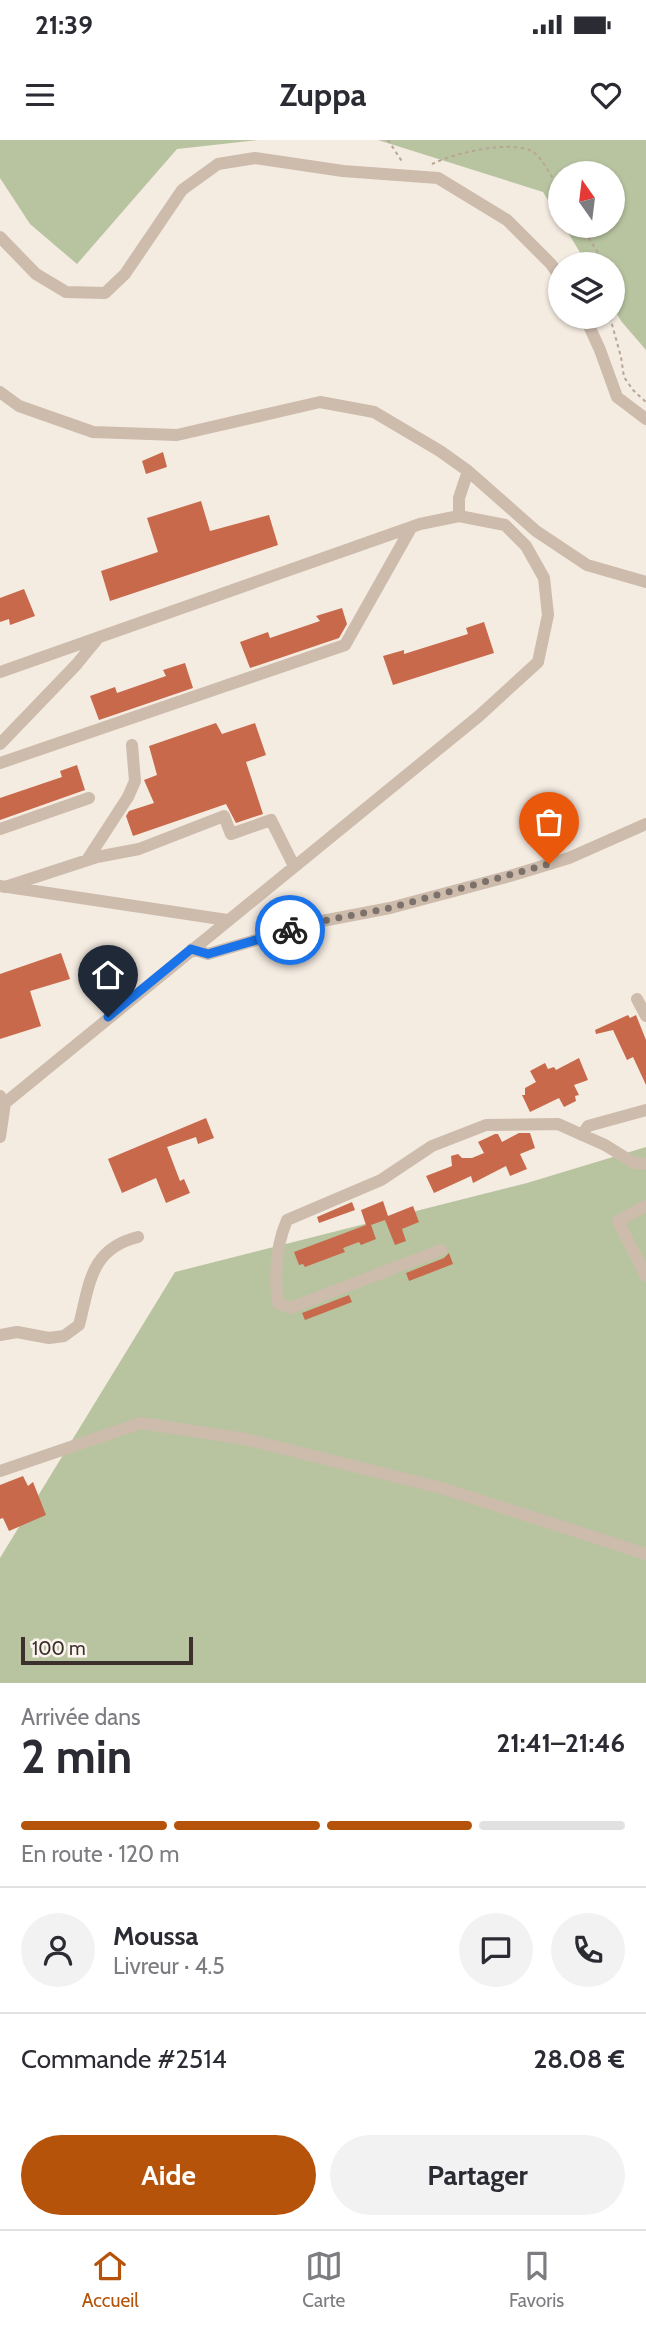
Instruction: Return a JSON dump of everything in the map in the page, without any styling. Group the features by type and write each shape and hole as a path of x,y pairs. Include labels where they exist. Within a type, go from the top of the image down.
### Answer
{"street":[{"path":"0,237 36,274 66,292 105,293 125,274 182,190 218,164 255,158 343,171 438,178 507,220 548,261"},
{"path":"590,329 617,397 646,419"},
{"path":"0,392 19,406 93,432 177,435 320,402 374,411 468,471 536,531 587,565 646,582"},
{"path":"459,516 459,498 468,471"},
{"path":"0,672 411,527 459,516 505,526 526,546 544,578 548,615 538,662 479,716 2,1100 0,1137"},
{"path":"0,763 345,645 411,527"},
{"path":"0,744 100,637"},
{"path":"87,860 128,797 135,781 132,745"},
{"path":"0,829 89,798"},
{"path":"2,886 87,860 139,849 224,816 231,834 271,820 294,866"},
{"path":"191,949 208,954 322,921 390,908 510,876 569,858 646,824"},
{"path":"2,886 227,920"},
{"path":"637,999 646,1016"},
{"path":"582,1135 588,1126 646,1110"},
{"path":"441,1250 290,1308 278,1303 275,1281 282,1233 288,1220 381,1180 432,1146 486,1125 558,1124 605,1145 634,1163 646,1164"},
{"path":"646,1206 618,1221 646,1276"},
{"path":"0,1335 17,1332 49,1338 64,1336 72,1331 79,1325 94,1269 107,1250 121,1241 138,1237"},
{"path":"0,1471 141,1423 245,1439 445,1489 646,1554"}],"path":[{"path":"388,140 416,176 430,165 473,149 514,146 532,151 548,174"},
{"path":"613,329 624,377 646,402"}],"green space":[{"path":"0,140 258,140 177,149 77,264 30,224 0,178"},
{"path":"378,140 646,140 646,350 625,326 625,252 580,252 571,238 625,238 625,161 548,161 548,200 543,192"},
{"path":"646,1147 646,1683 0,1683 0,1558 175,1272 527,1183"}],"building":[{"path":"163,452 167,467 146,474 142,461"},
{"path":"201,501 210,531 269,515 278,545 110,601 101,571 158,552 147,518"},
{"path":"24,589 35,616 10,625 9,619 0,622 0,598"},
{"path":"342,608 347,624 339,638 250,668 240,642 268,632 270,638 320,621 316,616"},
{"path":"484,622 494,653 393,685 383,656 404,650 404,654 468,634 466,628"},
{"path":"185,663 193,688 99,720 90,696 115,687 117,693 166,676 163,670"},
{"path":"216,723 222,734 255,723 266,755 246,762 263,814 236,823 226,804 133,836 126,816 129,811 154,803 144,780 157,775 149,746"},
{"path":"77,765 85,790 0,820 0,798 62,777 60,771"},
{"path":"61,953 70,979 30,991 41,1026 0,1039 0,974"},
{"path":"628,1015 630,1018 636,1015 646,1040 646,1085 633,1057 627,1060 613,1030 596,1034 595,1030"},
{"path":"579,1058 588,1080 574,1085 579,1095 575,1096 576,1101 564,1107 559,1098 530,1112 522,1095 525,1095 525,1088 536,1082 530,1071 545,1063 548,1069 554,1067 556,1070"},
{"path":"206,1118 214,1138 198,1144 196,1137 167,1147 180,1181 184,1179 190,1193 166,1203 156,1178 122,1193 108,1159"},
{"path":"519,1133 530,1133 535,1148 520,1154 527,1169 510,1176 506,1166 473,1183 471,1176 434,1193 426,1176 452,1166 451,1156 458,1154 462,1158 472,1158 484,1153 478,1142 498,1134 502,1142"},
{"path":"383,1201 388,1216 413,1206 419,1222 402,1229 406,1241 395,1245 385,1220 371,1225 376,1239 343,1248 345,1252 305,1267 303,1264 299,1265 294,1252 366,1225 361,1210"},
{"path":"352,1202 355,1210 319,1223 317,1217"},
{"path":"449,1253 453,1264 409,1281 406,1273 444,1258"},
{"path":"349,1295 352,1302 305,1320 302,1313"},
{"path":"23,1476 28,1486 33,1482 46,1515 9,1531 3,1518 0,1519 0,1485"}],"way so far":[{"path":"290,930 390,908 549,864"}],"route":[{"path":"108,1017 191,949 208,954 290,930"}]}
